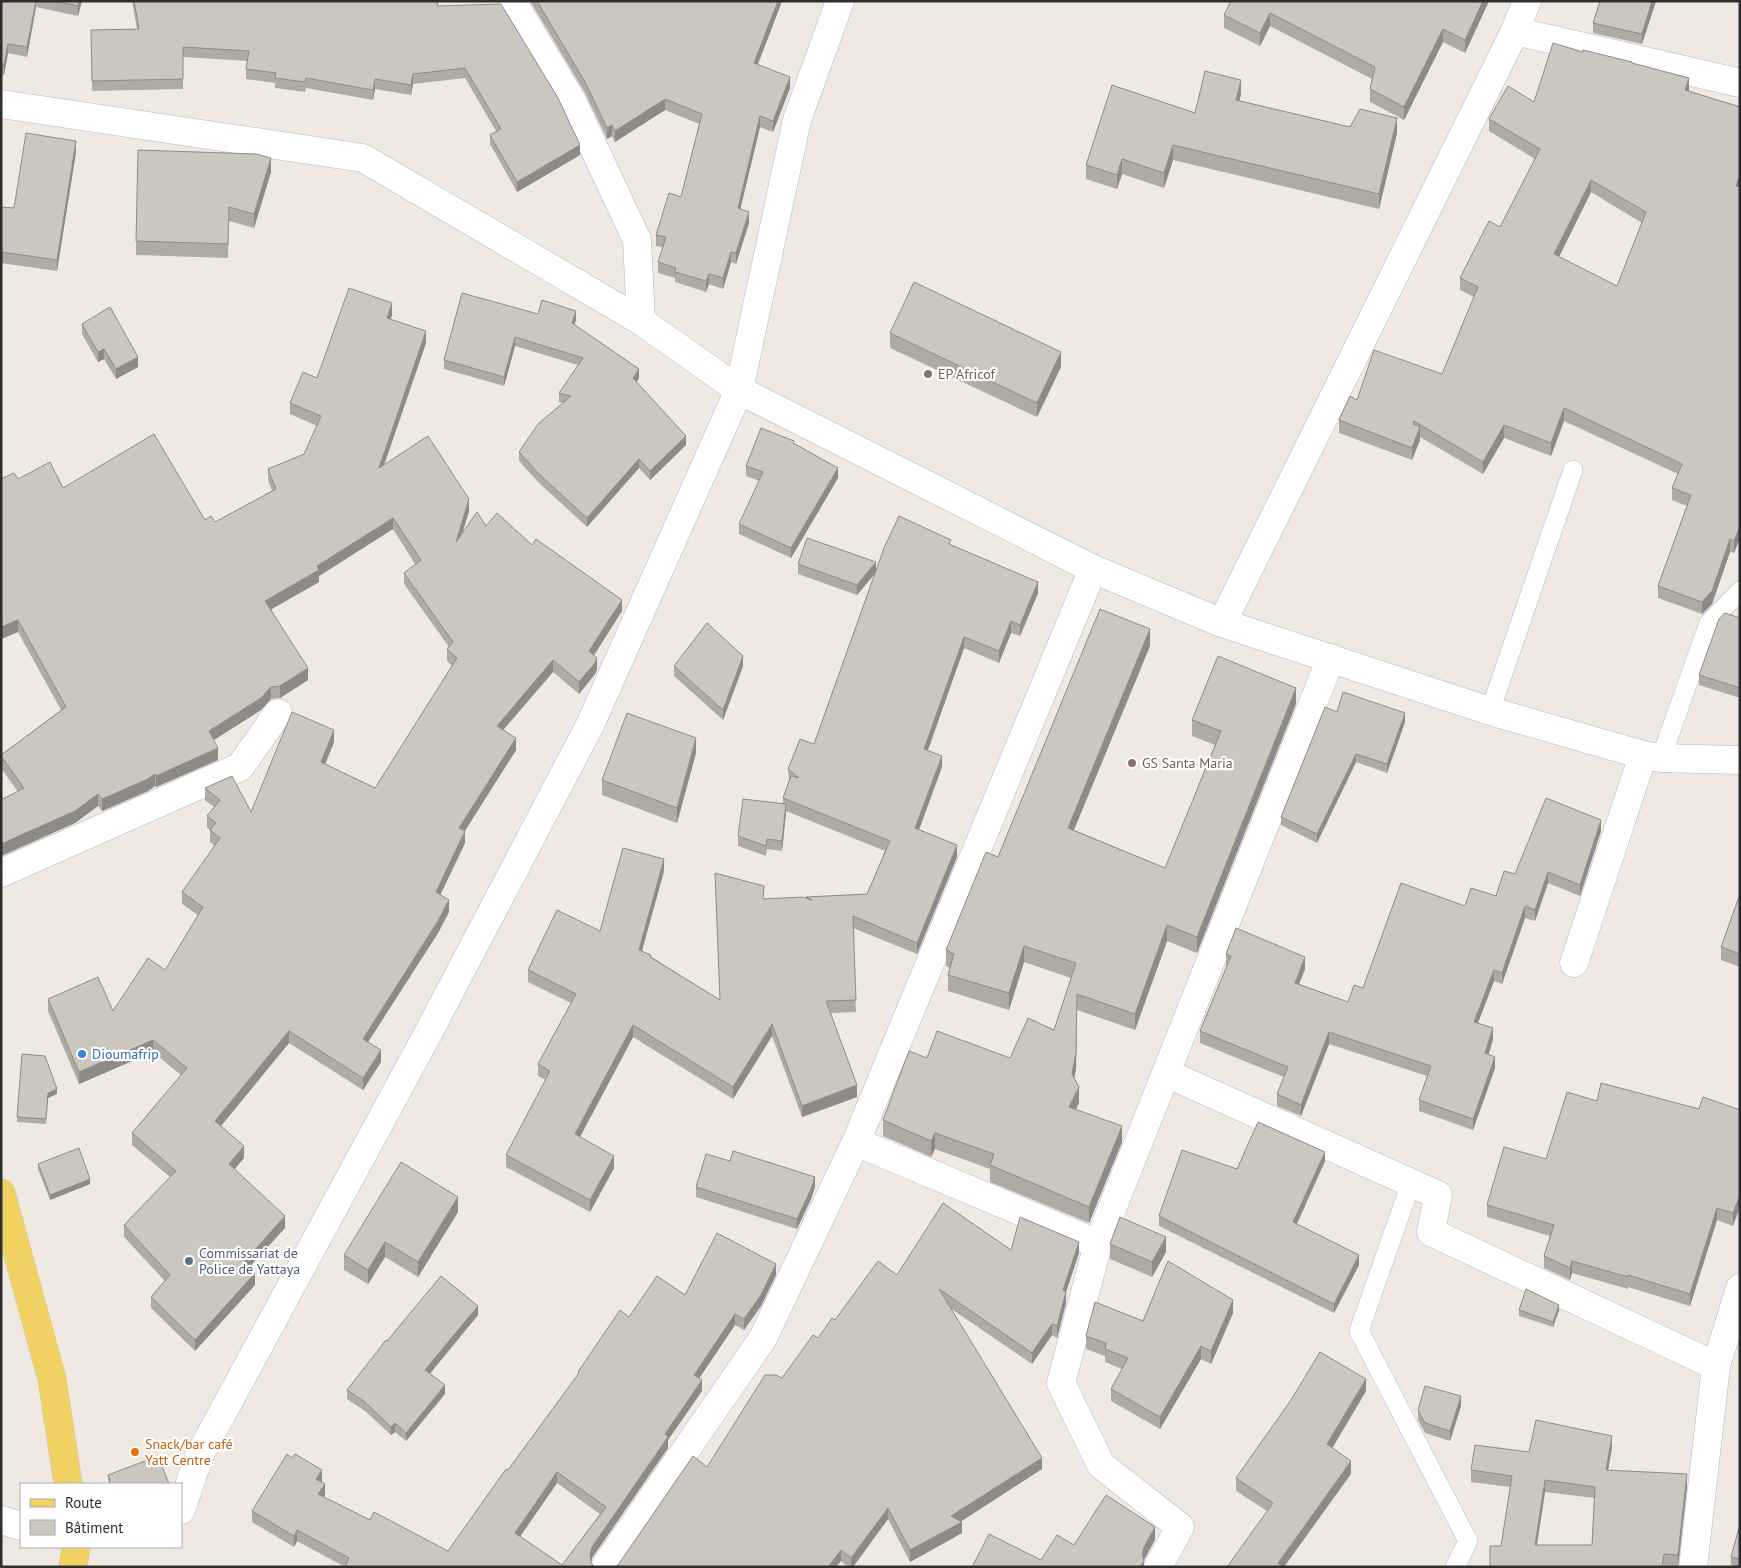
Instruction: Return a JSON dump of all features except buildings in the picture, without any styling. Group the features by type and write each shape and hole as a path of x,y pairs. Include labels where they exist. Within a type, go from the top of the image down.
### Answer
{"main road":[{"path":"1,1194 52,1379 68,1483"},
{"path":"73,1567 76,1548"}],"street":[{"path":"512,1 572,100 637,240 641,321"},
{"path":"182,1507 199,1456 421,1048 590,726 739,390 797,120 840,1"},
{"path":"1222,623 1514,32 1526,1"},
{"path":"1514,32 1740,84"},
{"path":"1,104 363,158 641,321 739,390 1092,569 1222,623 1490,711 1652,756 1740,760"},
{"path":"605,1567 763,1338 856,1142 1092,569"},
{"path":"1158,1567 1180,1527 1101,1465 1061,1383 1098,1244 1331,658"},
{"path":"1,873 240,767 278,713"},
{"path":"1574,962 1652,756"},
{"path":"1166,1073 1438,1195 1431,1232 1716,1366"},
{"path":"856,1142 1098,1244"},
{"path":"1693,1567 1716,1366 1740,1288"},
{"path":"1,1520 20,1526"}],"lane":[{"path":"1490,711 1573,470"},
{"path":"1652,756 1708,624 1740,591"},
{"path":"1411,1182 1359,1331 1468,1541 1455,1567"}],"place":[{"name":"EP Africof","path":"928,374"},
{"name":"GS Santa Maria","path":"1132,763"},
{"name":"Dioumafrip","path":"82,1054"},
{"name":"Commissariat de Police de Yattaya","path":"189,1261"},
{"name":"Snack/bar café Yatt Centre","path":"135,1452"}]}
